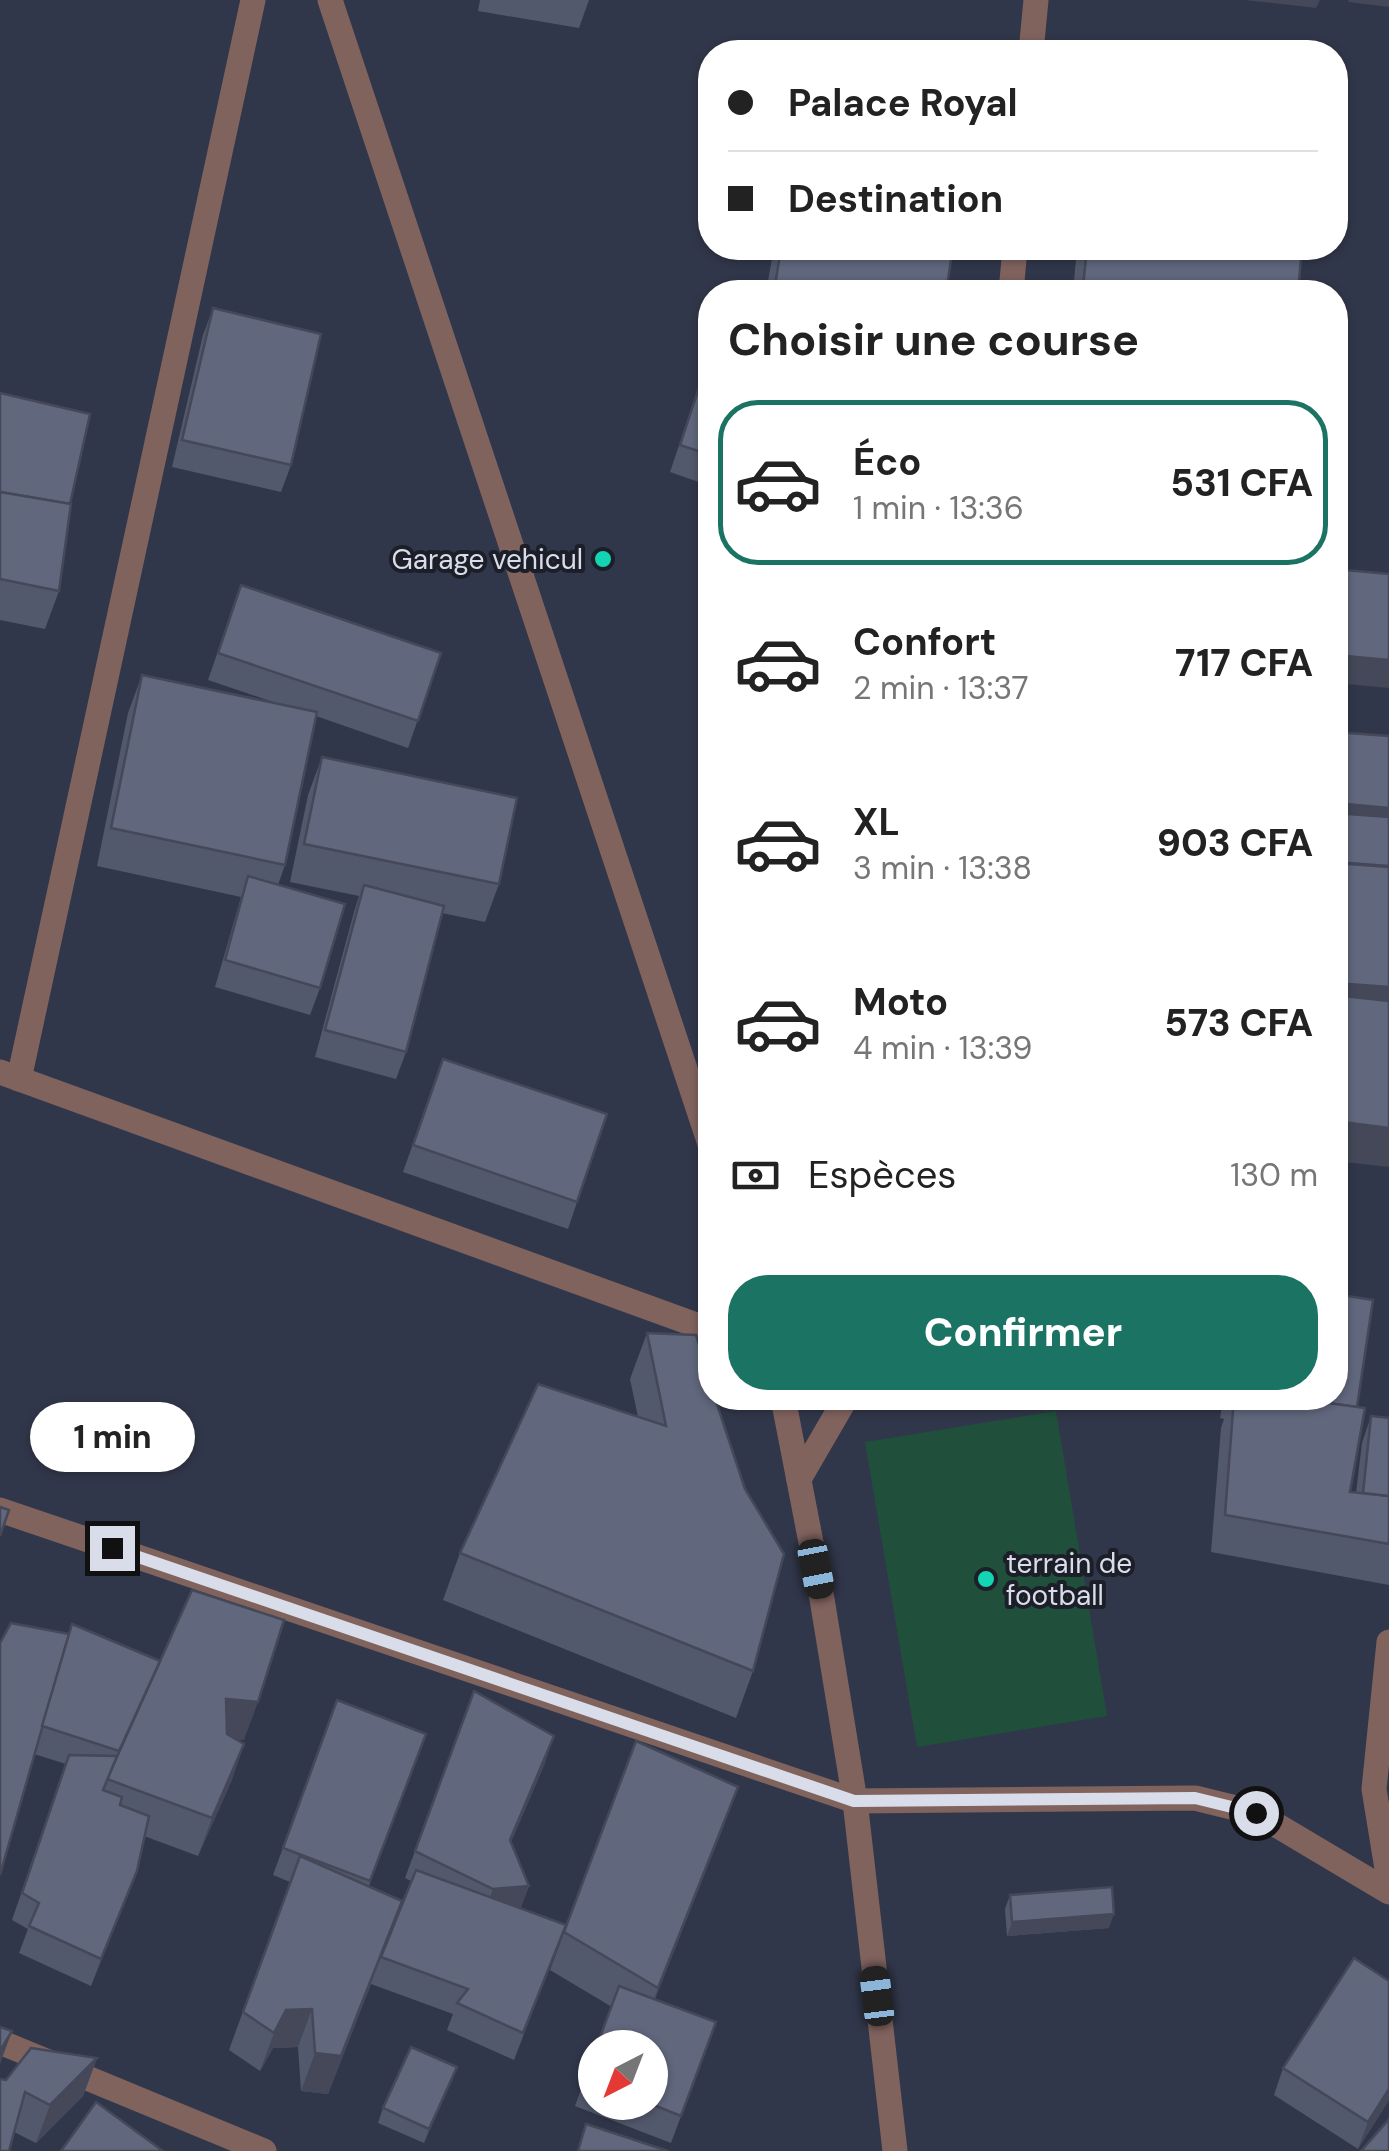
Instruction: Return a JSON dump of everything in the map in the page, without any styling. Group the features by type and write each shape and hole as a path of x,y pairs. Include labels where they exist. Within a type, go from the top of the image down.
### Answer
{"street":[{"path":"253,0 9,1076 698,1326"},
{"path":"330,0 698,1108"},
{"path":"1032,40 1036,0"},
{"path":"785,1410 854,1801 896,2151"},
{"path":"799,1479 839,1410"},
{"path":"0,1510 854,1801 1195,1798 1256,1813 1389,1892"},
{"path":"1389,1642 1382,1790 1389,1881"},
{"path":"0,2042 264,2151"}],"green space":[{"name":"terrain de football","path":"1056,1411 1107,1716 917,1747 865,1442"}],"building":[{"path":"779,260 951,260 948,280 776,280"},
{"path":"1086,260 1301,260 1299,280 1084,280"},
{"path":"213,308 321,334 291,465 182,440"},
{"path":"698,390 698,451 680,445"},
{"path":"0,393 90,414 70,504 0,492"},
{"path":"0,492 71,504 59,591 0,579"},
{"path":"1348,570 1389,574 1389,660 1348,656"},
{"path":"241,585 441,653 418,721 218,653"},
{"path":"142,675 317,712 285,865 111,828"},
{"path":"1348,733 1389,736 1389,808 1348,804"},
{"path":"322,757 517,798 499,884 304,844"},
{"path":"1348,814 1389,817 1389,866 1348,863"},
{"path":"1348,864 1389,867 1389,987 1348,984"},
{"path":"248,876 345,904 320,988 225,960"},
{"path":"364,885 444,906 406,1052 325,1030"},
{"path":"1348,996 1389,1001 1389,1128 1348,1123"},
{"path":"443,1059 607,1114 577,1202 413,1145"},
{"path":"1348,1296 1373,1300 1357,1407 1348,1406"},
{"path":"647,1333 696,1335 698,1410 719,1410 745,1489 784,1554 753,1671 460,1553 538,1384 666,1426"},
{"path":"1365,1408 1350,1492 1389,1496 1389,1544 1225,1515 1233,1410"},
{"path":"1371,1416 1389,1418 1389,1496 1363,1493"},
{"path":"0,1507 9,1510 0,1536"},
{"path":"192,1590 284,1620 258,1702 226,1699 227,1734 244,1744 212,1818 107,1779"},
{"path":"11,1623 69,1634 0,1875 0,1643"},
{"path":"72,1624 160,1661 119,1751 42,1726"},
{"path":"474,1691 554,1736 510,1840 529,1886 493,1889 415,1851"},
{"path":"337,1700 426,1734 370,1881 283,1848"},
{"path":"636,1741 738,1787 658,1988 564,1932"},
{"path":"69,1755 117,1756 103,1790 122,1797 120,1805 149,1816 137,1871 101,1959 29,1926 39,1903 22,1893"},
{"path":"300,1856 402,1901 341,2056 315,2053 312,2009 286,2010 274,2033 243,2012"},
{"path":"416,1870 566,1925 523,2033 457,2003 468,1989 381,1957"},
{"path":"1112,1887 1114,1914 1012,1922 1010,1895"},
{"path":"1354,1958 1389,1981 1389,2089 1368,2122 1283,2068"},
{"path":"619,1986 716,2022 681,2116 668,2111 668,2030 603,2030"},
{"path":"0,2027 12,2031 0,2051"},
{"path":"411,2047 457,2067 429,2129 383,2108"},
{"path":"31,2048 97,2058 50,2105 25,2092 9,2151 0,2151 0,2079 6,2080"},
{"path":"96,2102 163,2151 61,2151"},
{"path":"1389,2119 1389,2151 1361,2151"},
{"path":"586,2124 668,2151 578,2151"}],"place":[{"name":"Garage vehicul","path":"603,559"},
{"name":"terrain de football","path":"986,1579"}],"route":[{"path":"112,1548 854,1801 1195,1798 1256,1813"}]}
